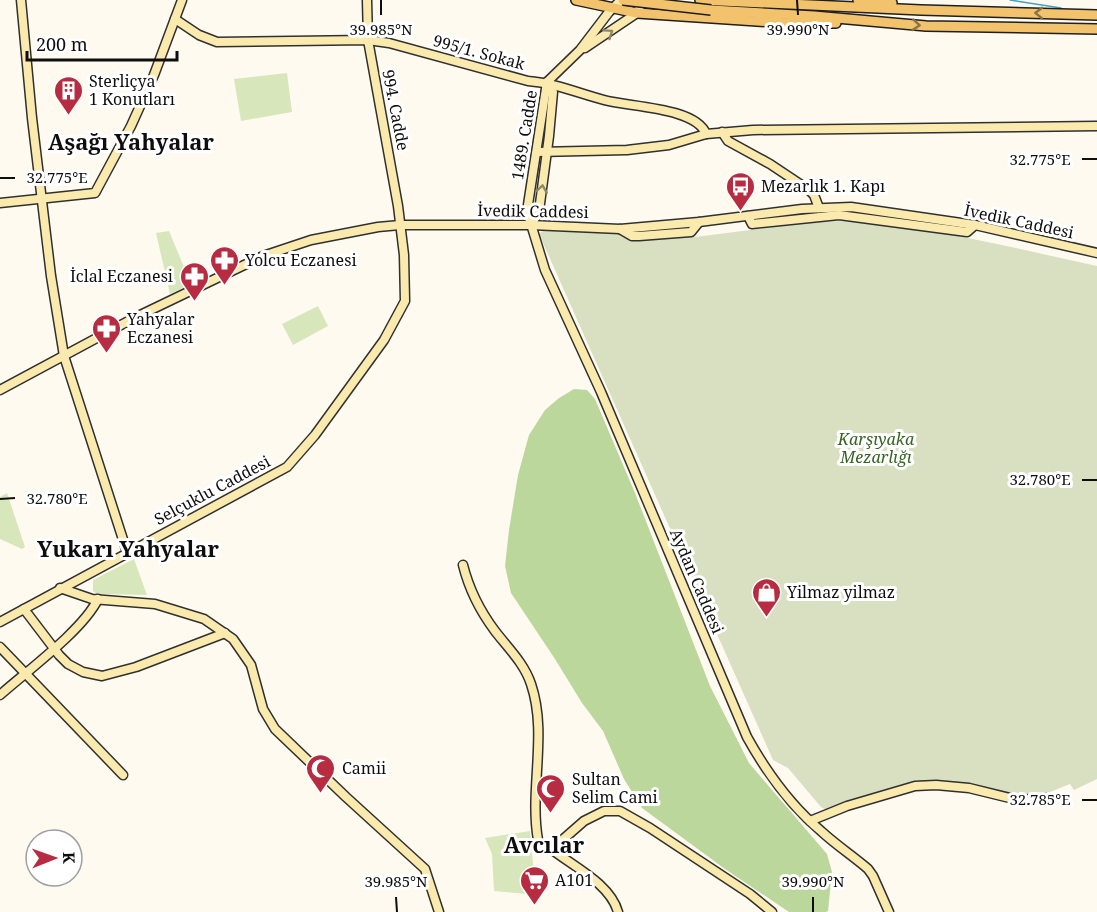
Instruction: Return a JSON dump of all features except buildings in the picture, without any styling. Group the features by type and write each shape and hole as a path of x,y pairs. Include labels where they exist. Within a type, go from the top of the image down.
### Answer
{"main road":[{"path":"576,0 637,13 788,23 876,21"},
{"path":"622,0 926,26 1097,28"},
{"path":"700,0 712,6 1097,15"},
{"path":"858,0 896,4 921,10"}],"street":[{"path":"21,0 51,276 64,356 127,552"},
{"path":"0,203 95,193 154,75 182,0"},
{"name":"994. Cadde","path":"367,0 368,40 393,171 400,225"},
{"name":"1489. Cadde","path":"531,225 527,211 542,152 547,82 580,50 622,0"},
{"path":"637,13 643,0"},
{"name":"1489. Cadde","path":"580,50 637,13"},
{"name":"995/1. Sokak","path":"175,19 199,35 217,42 368,40 389,43 528,81 547,82 605,101 663,109 693,121 704,129 706,134"},
{"path":"542,152 627,150 669,145 706,134 722,132 1097,126"},
{"path":"722,132 728,141 771,164 809,190 814,195 819,208"},
{"path":"803,213 819,208 851,207 887,216"},
{"path":"803,213 887,216"},
{"name":"İvedik Caddesi","path":"0,390 134,318 263,256 300,243 338,234 400,225 531,225 620,229 632,236 691,232 699,222 748,216 752,224 803,213"},
{"name":"İvedik Caddesi","path":"887,216 967,232 975,225 1097,253"},
{"name":"Selçuklu Caddesi","path":"0,622 287,467 315,435 384,340 405,301 406,277 400,225"},
{"name":"Aydan Caddesi","path":"531,225 545,270 601,392 747,737 772,778 810,821 868,869 889,912"},
{"path":"463,565 468,584 480,608 524,668 531,684 538,711 535,793 537,832 542,846 550,848 603,888 616,904 618,912"},
{"path":"60,588 98,599 155,604 204,619 233,639 251,665 263,709 275,729 424,868 439,912"},
{"path":"0,695 54,649 92,611 98,599"},
{"path":"24,609 68,664 83,672 102,676 136,667 225,633"},
{"path":"0,647 123,776"},
{"path":"810,821 847,806 915,786 936,784 969,788 1018,800 1046,798"},
{"path":"550,848 584,821 604,811 620,811 650,828 750,894 772,912"}],"green space":[{"path":"287,73 292,112 241,121 234,79"},
{"name":"Karşıyaka Mezarlığı","path":"840,221 937,232 1097,266 1097,779 1074,790 1070,784 1027,798 937,784 827,810 821,807 788,768 773,760 539,234 544,230 695,237 814,222"},
{"path":"169,231 191,284 170,294 156,233"},
{"path":"318,306 328,326 293,345 282,324"},
{"path":"574,389 587,390 595,399 635,493 710,686 749,763 827,854 832,872 828,911 826,912 789,912 725,869 642,808 624,779 603,731 582,703 511,593 505,566 509,530 518,475 529,435 545,410"},
{"path":"7,493 25,547 22,549 0,539 0,497"},
{"path":"134,559 147,595 97,594 93,591 93,580"},
{"path":"530,831 533,864 527,894 494,891 492,854 485,838"}],"waterway":[{"path":"1010,0 1061,8"}],"place":[{"name":"Sterliçya 1 Konutları","path":"68,116"},
{"name":"Mezarlık 1. Kapı","path":"740,212"},
{"name":"Yolcu Eczanesi","path":"224,286"},
{"name":"İclal Eczanesi","path":"194,302"},
{"name":"Yahyalar Eczanesi","path":"106,354"},
{"name":"Yilmaz yilmaz","path":"766,618"},
{"name":"Camii","path":"321,794"},
{"name":"Sultan Selim Cami","path":"551,814"},
{"name":"A101","path":"534,906"}],"district":[{"name":"Aşağı Yahyalar","path":"131,141"},
{"name":"Yukarı Yahyalar","path":"128,548"},
{"name":"Avcılar","path":"544,844"}]}
